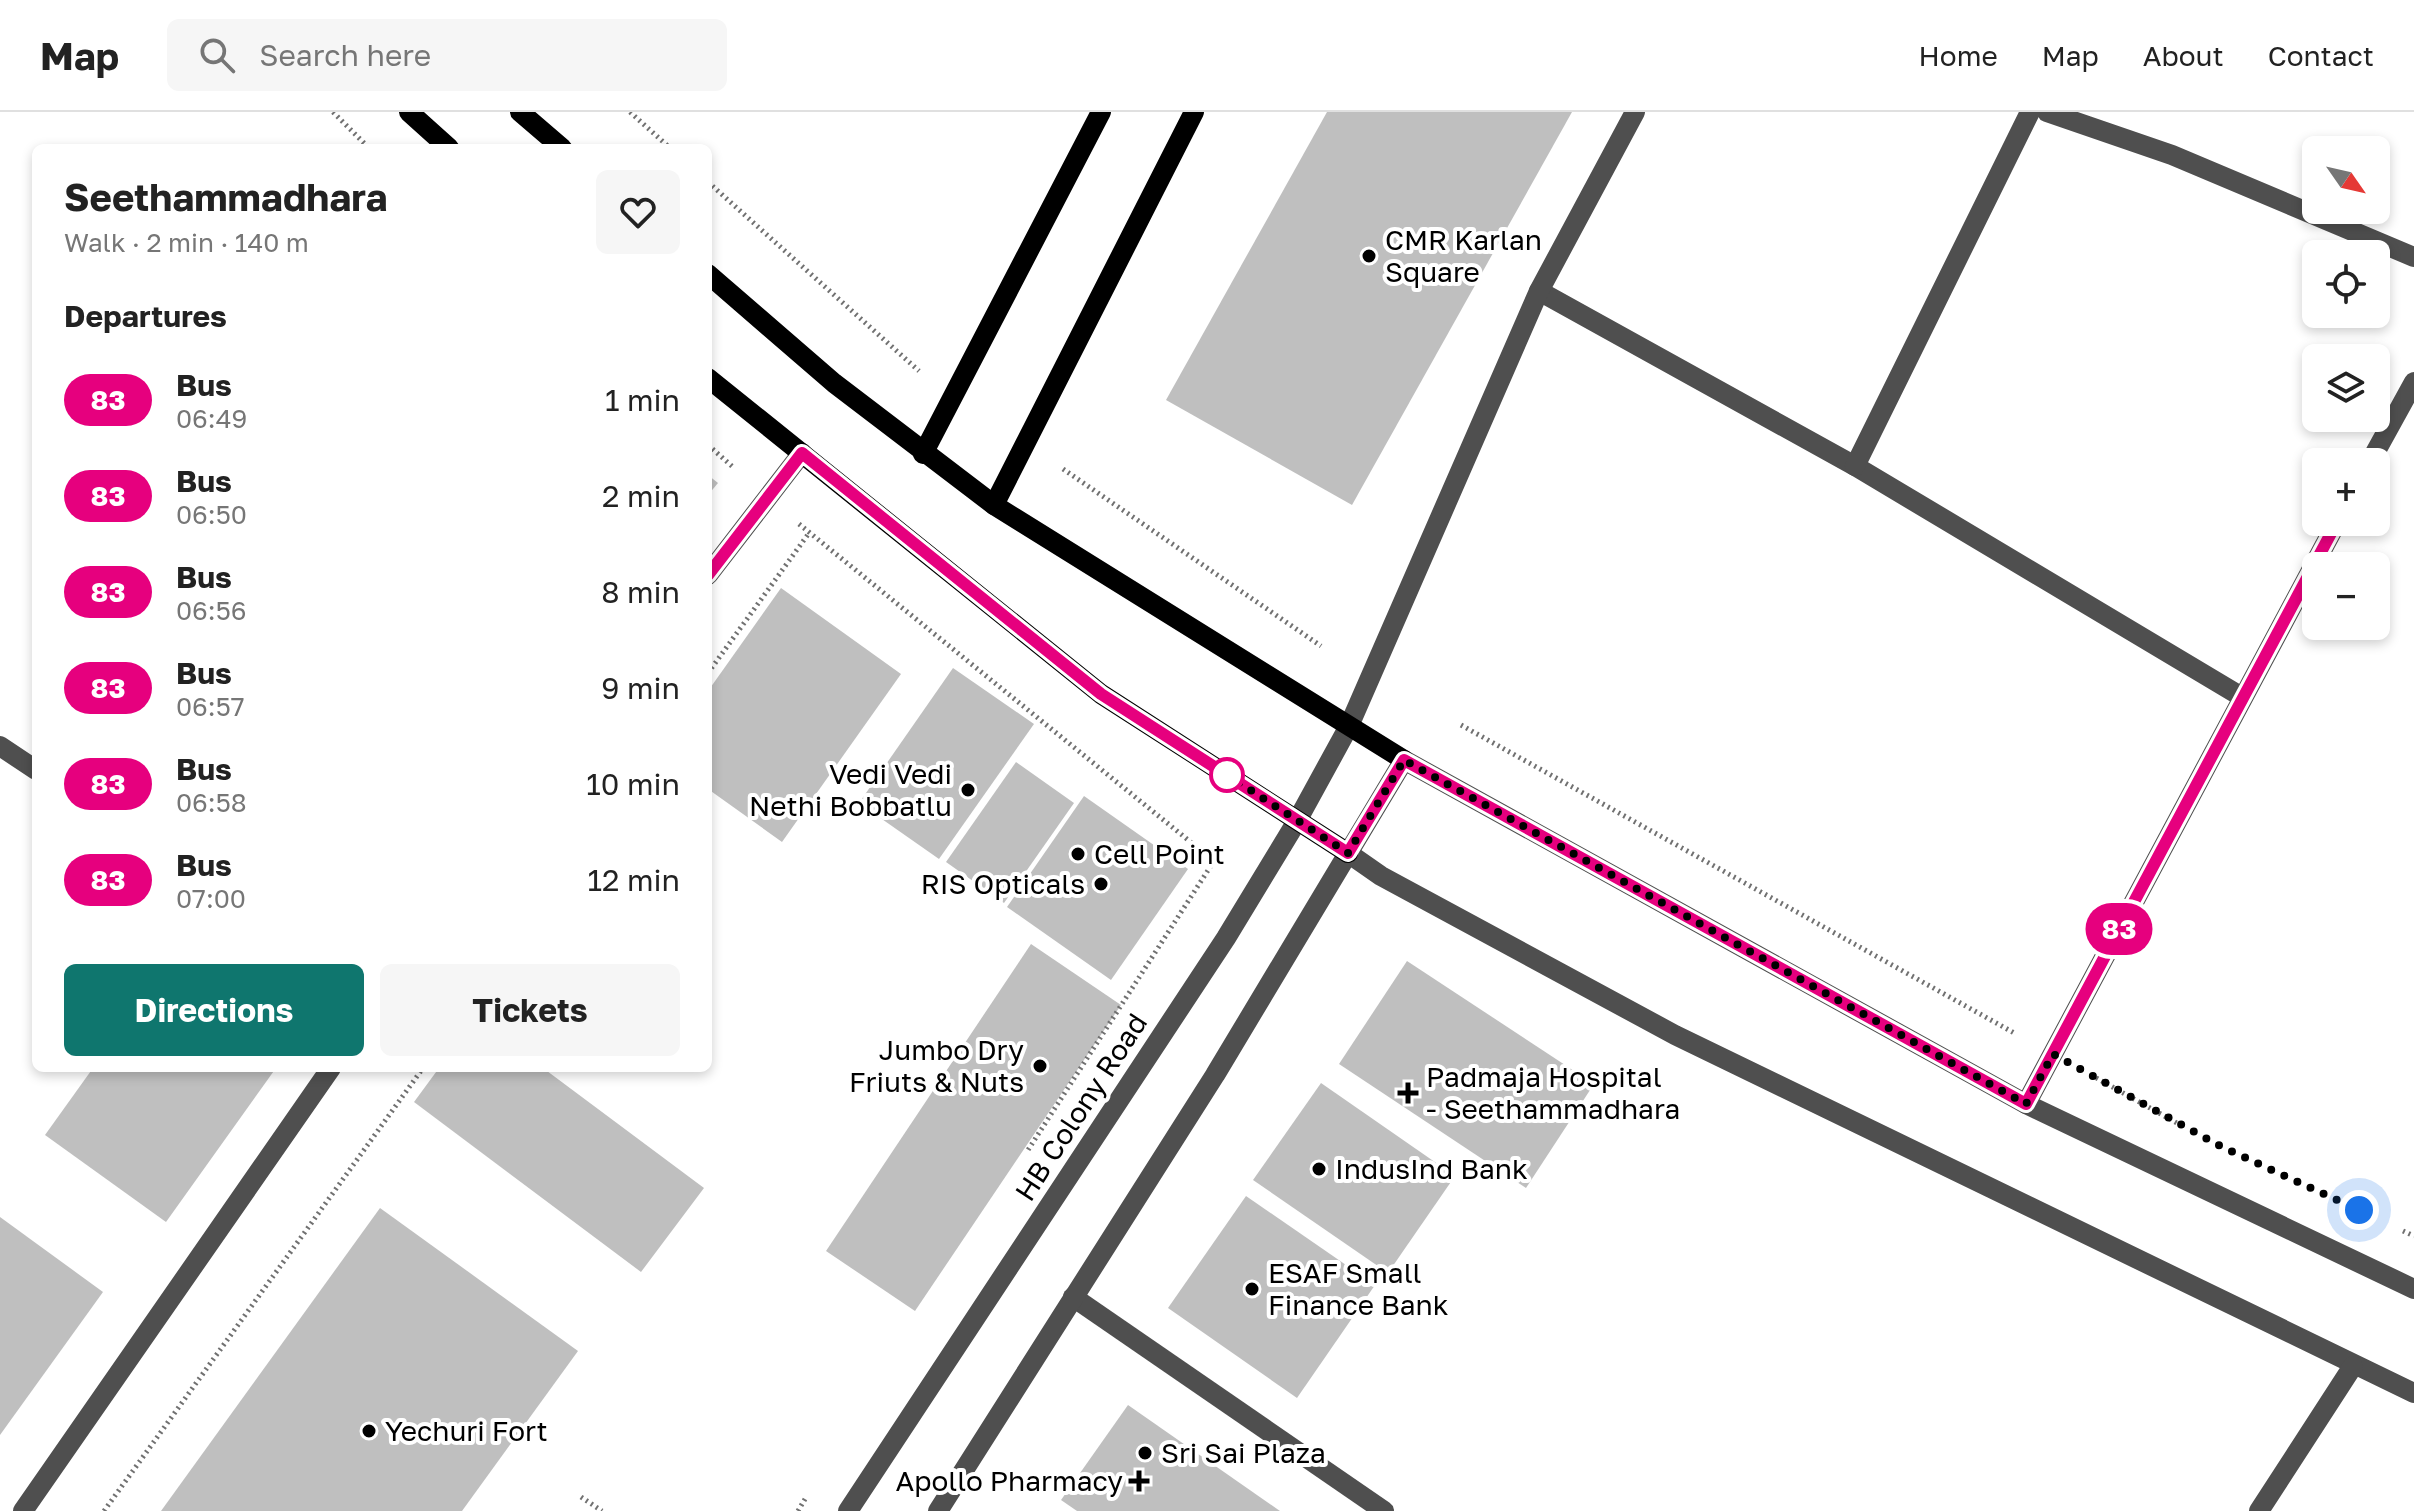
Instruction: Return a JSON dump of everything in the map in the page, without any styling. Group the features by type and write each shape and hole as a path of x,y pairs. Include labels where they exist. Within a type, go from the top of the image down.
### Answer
{"main road":[{"path":"409,112 445,144"},
{"path":"520,112 557,144"},
{"path":"923,454 1101,112"},
{"path":"994,505 1194,112"},
{"path":"712,277 923,454 994,505 1404,760"},
{"path":"712,381 1101,694 1348,853"}],"street":[{"name":"HB Colony Road","path":"848,1511 1226,938 1297,821 1349,726 1539,291 1635,112"},
{"path":"1855,466 2030,112"},
{"path":"2047,112 2172,155 2414,257"},
{"path":"1539,291 1855,466 2242,697"},
{"path":"2378,448 2413,388"},
{"path":"712,570 802,453"},
{"path":"2026,1104 2329,536"},
{"path":"0,746 32,767"},
{"path":"938,1511 1215,1075 1404,760 2026,1104 2414,1289"},
{"path":"1348,853 1381,876 1675,1035 2414,1393"},
{"path":"23,1511 328,1072"},
{"path":"1073,1297 1384,1511"},
{"path":"2259,1511 2353,1366"}],"path":[{"path":"333,112 365,144"},
{"path":"630,112 666,144"},
{"path":"712,448 809,533 1214,861"},
{"path":"712,667 809,533"},
{"path":"1461,725 2196,1133"},
{"path":"104,1511 420,1072"},
{"path":"2400,1229 2414,1236"},
{"path":"581,1497 602,1511"}],"building":[{"name":"CMR Karlan Square","path":"1327,112 1572,112 1352,505 1166,400"},
{"path":"781,588 901,674 782,842 712,792 712,685"},
{"path":"953,668 1034,724 939,859 859,803"},
{"path":"1016,762 1074,803 1004,903 946,862"},
{"path":"1084,796 1188,869 1111,980 1007,907"},
{"path":"1031,944 1121,1005 915,1311 826,1251"},
{"path":"1407,961 1594,1084 1526,1188 1339,1064"},
{"path":"90,1072 273,1072 166,1222 45,1135"},
{"path":"436,1072 548,1072 704,1188 641,1272 414,1102"},
{"path":"1321,1083 1455,1176 1388,1273 1253,1180"},
{"path":"1246,1196 1375,1285 1297,1398 1168,1308"},
{"name":"Yechuri Fort","path":"380,1208 578,1351 462,1511 161,1511"},
{"path":"0,1217 103,1292 0,1435"},
{"name":"Sri Sai Plaza","path":"1128,1405 1280,1511 1077,1511 1061,1500"}],"bus line":[{"name":"83","path":"712,570 802,453 1101,694 1348,853 1404,760 2026,1104 2329,536"}],"place":[{"name":"CMR Karlan Square","path":"1369,256"},
{"name":"Vedi Vedi Nethi Bobbatlu","path":"968,790"},
{"name":"Cell Point","path":"1078,854"},
{"name":"RIS Opticals","path":"1101,884"},
{"name":"Jumbo Dry Friuts & Nuts","path":"1040,1066"},
{"name":"Padmaja Hospital - Seethammadhara","path":"1408,1093"},
{"name":"IndusInd Bank","path":"1319,1169"},
{"name":"ESAF Small Finance Bank","path":"1252,1289"},
{"name":"Yechuri Fort","path":"369,1431"},
{"name":"Sri Sai Plaza","path":"1145,1453"},
{"name":"Apollo Pharmacy","path":"1139,1481"}],"route":[{"path":"1227,775 1348,853 1404,760 2026,1104 2053,1054 2222,1147 2359,1210"}]}
